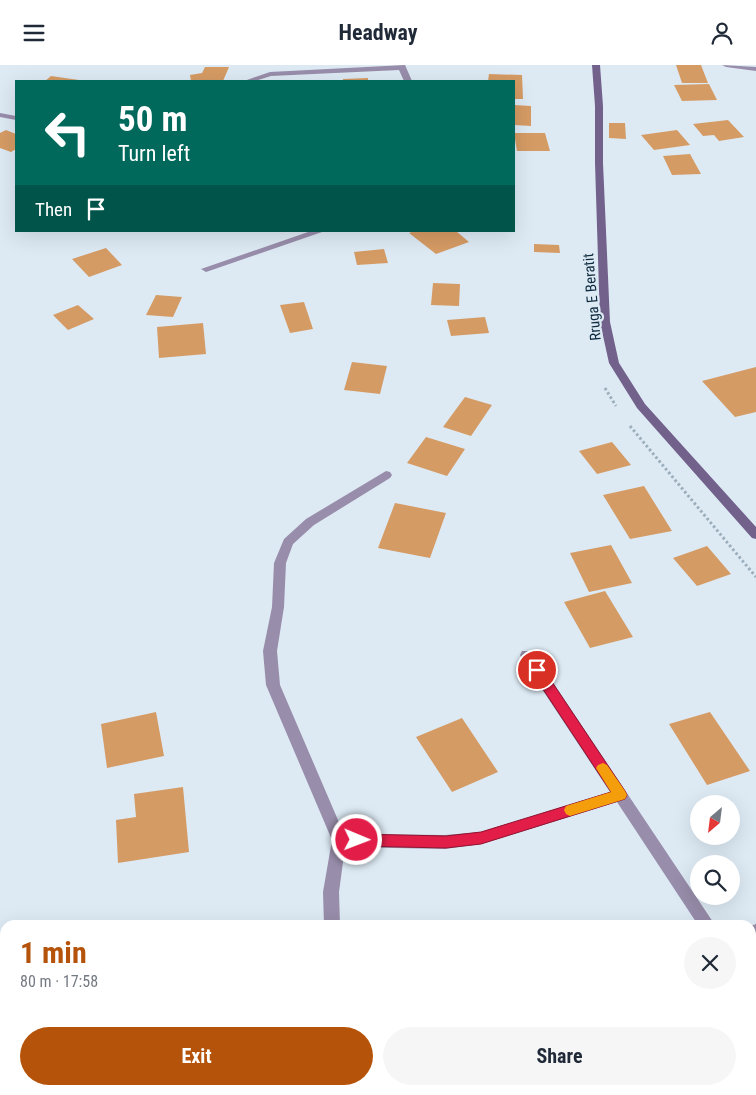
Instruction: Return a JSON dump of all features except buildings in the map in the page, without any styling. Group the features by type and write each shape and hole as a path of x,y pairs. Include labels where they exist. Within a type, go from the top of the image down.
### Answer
{"main road":[{"name":"Rruga E Beratit","path":"596,65 606,322 614,363 641,406 756,535"}],"street":[{"path":"726,65 756,69"},
{"path":"251,80 270,74 401,67 408,80"},
{"path":"0,115 15,118"},
{"path":"206,269 318,232"},
{"path":"332,920 331,892 339,840 272,685 270,651 278,607 280,563 288,542 310,522 386,475"},
{"path":"527,655 704,920"},
{"path":"339,840 446,842 481,838 620,795"}],"slow traffic":[{"path":"570,810 620,795 603,768"}],"route":[{"path":"357,840 446,842 481,838 620,795 537,670"}]}
